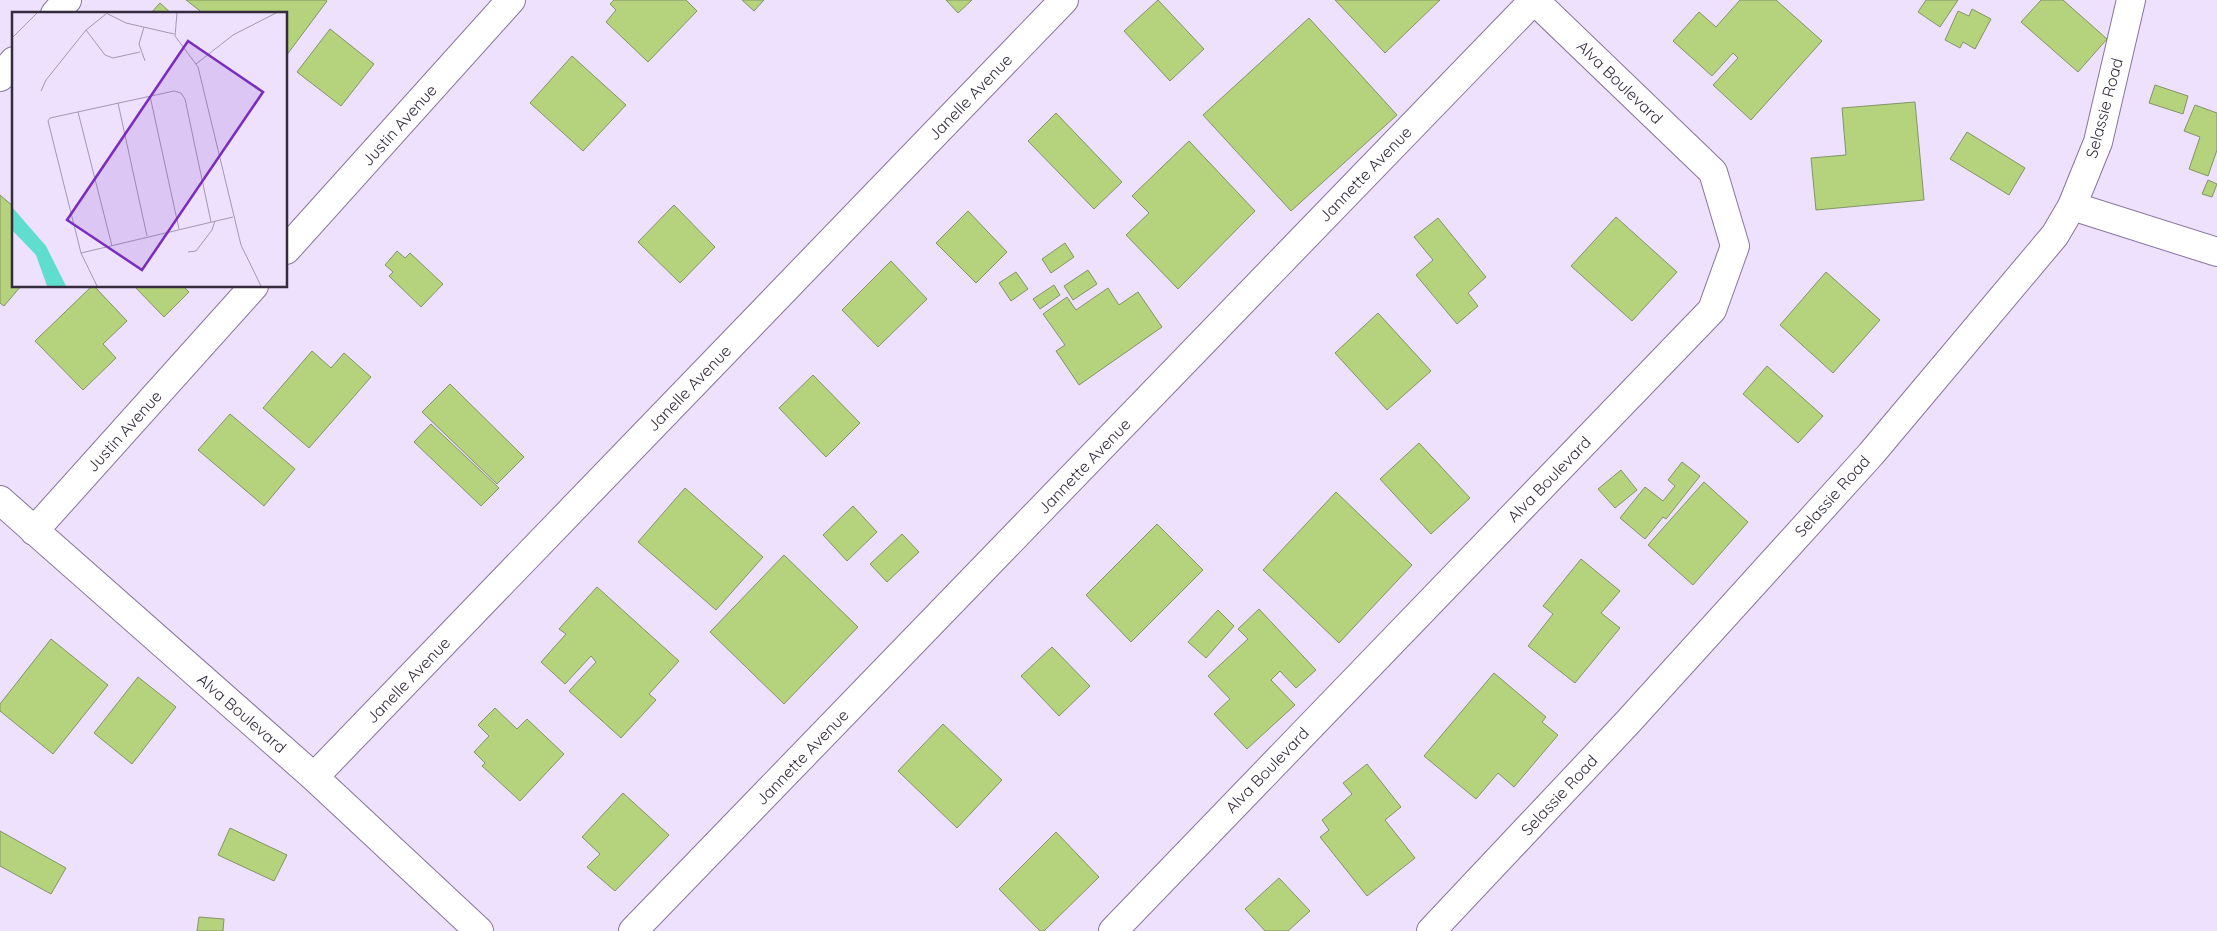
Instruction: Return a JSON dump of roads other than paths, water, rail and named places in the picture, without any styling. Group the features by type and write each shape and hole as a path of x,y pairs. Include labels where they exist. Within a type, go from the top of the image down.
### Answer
{"street":[{"path":"57,12 67,0"},
{"name":"Justin Avenue","path":"288,248 511,0"},
{"name":"Janelle Avenue","path":"314,777 1064,0"},
{"name":"Alva Boulevard","path":"1113,931 1712,310 1735,246 1714,172 1534,0"},
{"name":"Jannette Avenue","path":"633,931 1534,0"},
{"name":"Selassie Road","path":"1431,931 1628,722 1871,454 2055,235 2072,206 2098,142 2131,0"},
{"path":"0,77 12,63"},
{"path":"2072,206 2217,252"},
{"name":"Justin Avenue","path":"34,531 252,288"},
{"name":"Alva Boulevard","path":"0,500 314,777 479,931"}]}
